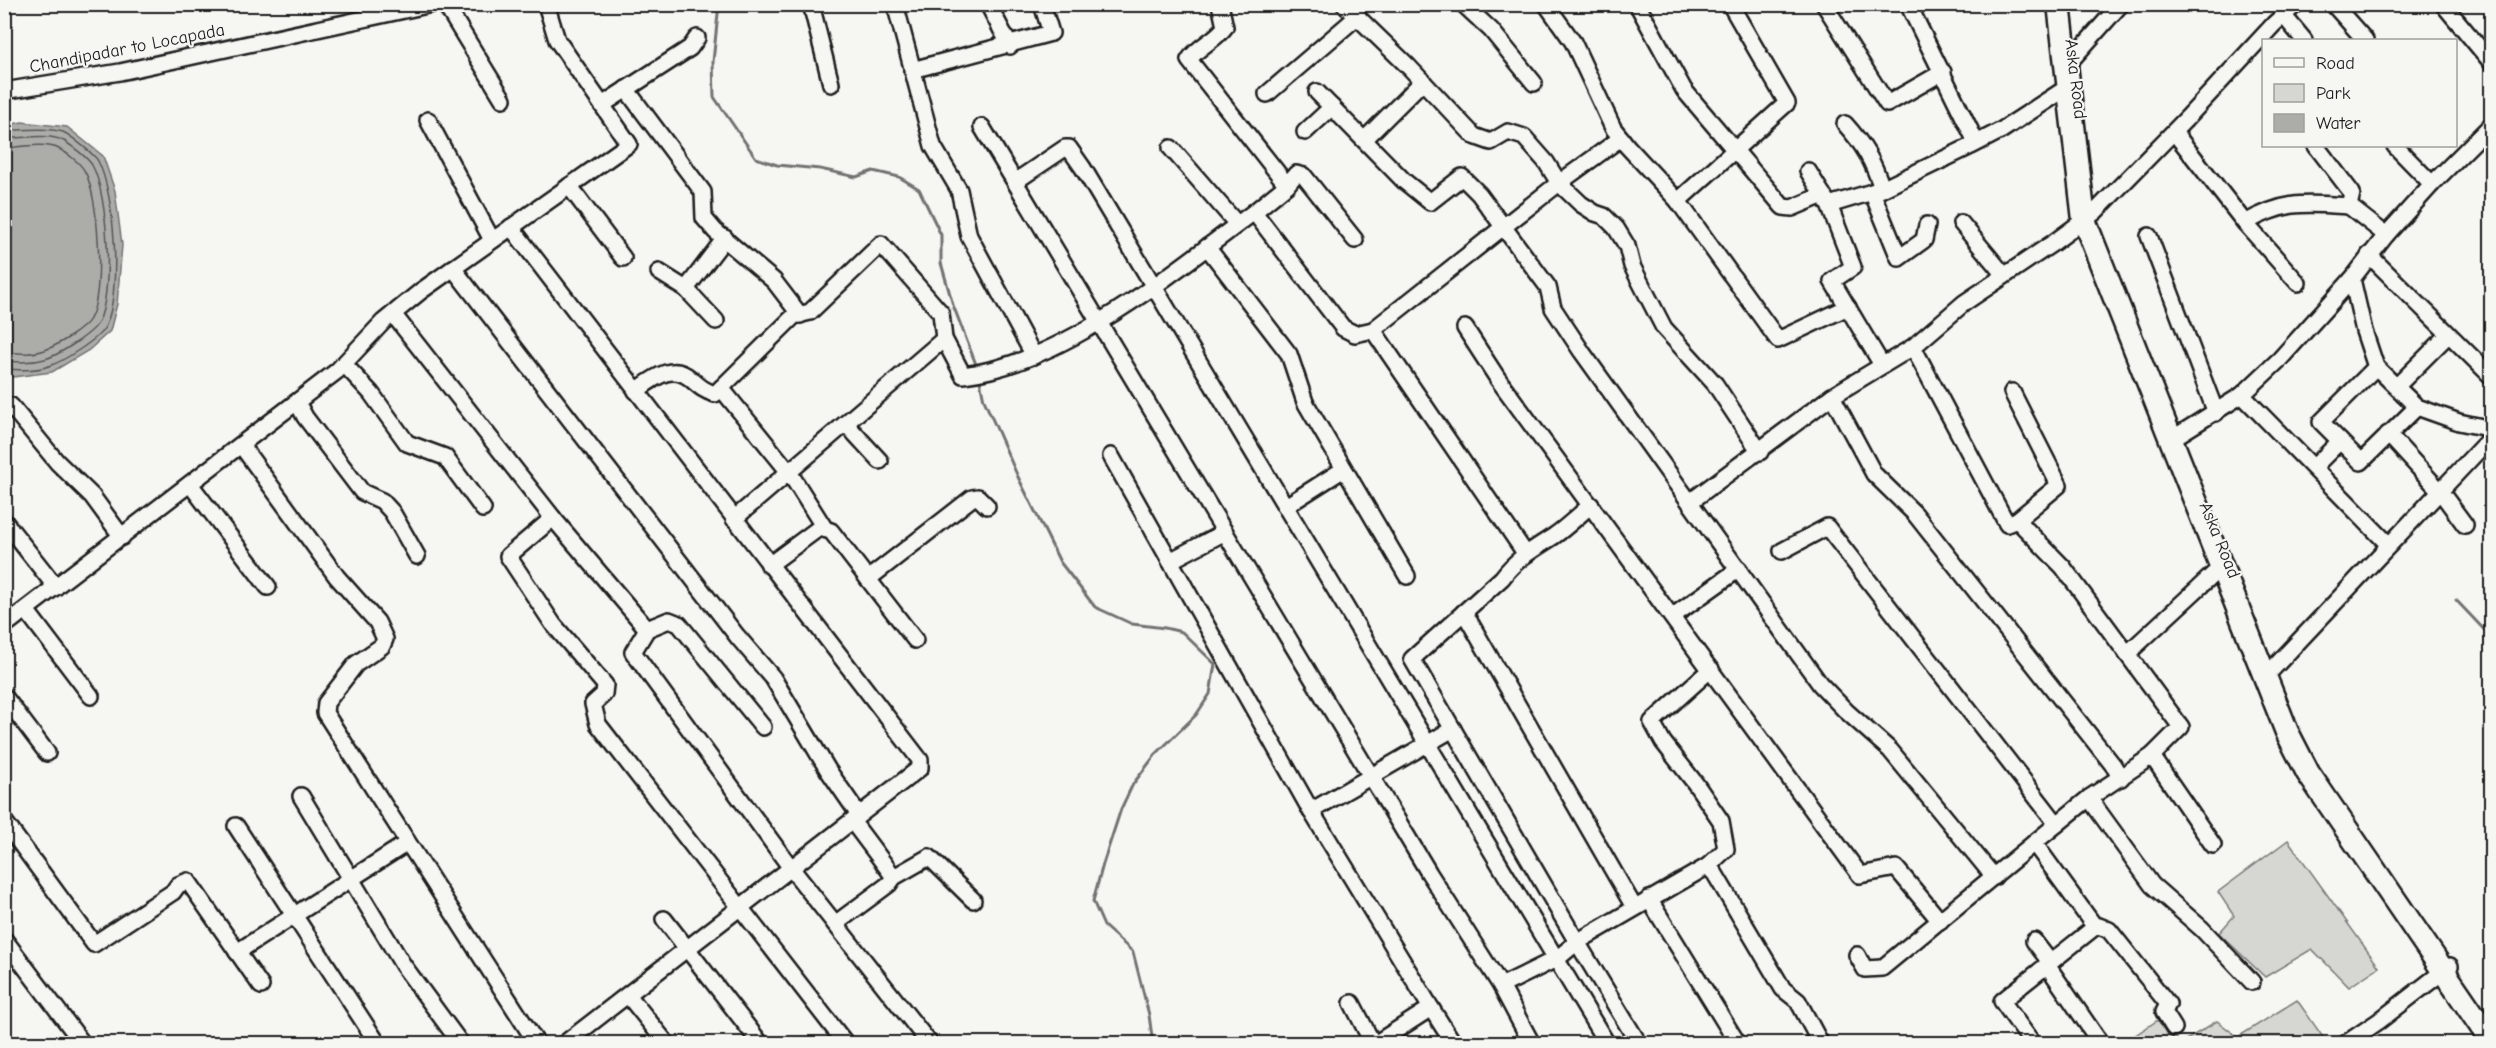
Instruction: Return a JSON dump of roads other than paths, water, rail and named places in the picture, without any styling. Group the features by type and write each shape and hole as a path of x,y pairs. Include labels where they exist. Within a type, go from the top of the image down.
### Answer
{"highway":[{"path":"2059,4 2068,87 2089,216 2151,393 2194,496 2220,568 2268,674"},
{"name":"Aska Road","path":"2067,4 2089,216 2178,435 2268,674 2305,754 2447,969 2488,1026"}],"street":[{"name":"Chandipadar to Locapada","path":"4,90 120,72 370,11 432,4"},
{"path":"445,4 503,99"},
{"path":"4,626 297,402 344,364 393,314 453,268 629,144 557,40 546,4"},
{"path":"810,4 831,84"},
{"path":"895,4 933,147 959,190 969,236 1034,356"},
{"path":"988,4 1010,46"},
{"path":"912,70 974,52 1010,46 1051,33 1042,4"},
{"path":"1220,4 1225,27 1189,60 1287,185"},
{"path":"1344,4 1423,81 1474,136 1491,142 1508,132 1524,136 1546,162 1559,183 1581,204 1604,216 1616,228 1627,246 1632,266 1664,328 1715,384 1760,452"},
{"path":"1463,4 1498,39 1534,83"},
{"path":"1546,4 1573,42 1613,128 1678,201 1779,340 1848,307"},
{"path":"1637,4 1684,90 1786,209 1877,190 2002,130 2068,87"},
{"path":"1678,201 1787,103 1730,4"},
{"path":"1824,4 1887,104 1943,72"},
{"path":"1908,4 1976,142"},
{"path":"2073,58 2121,4"},
{"path":"2262,39 2296,4"},
{"path":"2333,4 2364,39"},
{"path":"2443,4 2492,63"},
{"path":"1267,94 1358,16"},
{"path":"2284,16 2303,39"},
{"path":"602,105 690,48 697,38"},
{"path":"1690,502 1760,452 1832,396 1913,347 1964,303 2089,216 2174,132 2262,39"},
{"path":"1364,140 1423,81"},
{"path":"626,89 703,192 704,218 774,280 800,315"},
{"path":"1317,92 1404,181 1430,202 1462,177 1479,194 1548,287 1553,308 1582,352 1820,684 1846,711 1890,750 1994,877"},
{"path":"1305,132 1332,107"},
{"path":"428,120 492,240"},
{"path":"1845,124 1863,145 1876,167 1877,190 1899,258 1924,240 1927,225"},
{"path":"2178,435 2242,395 2280,359 2352,279 2369,255 2432,184 2460,148 2492,124"},
{"path":"982,127 1371,777 1501,986 1532,1044"},
{"path":"2174,132 2245,223 2298,283"},
{"path":"1254,212 1343,328 1355,334 1373,330 1502,226 1621,138"},
{"path":"2317,147 2352,194 2349,206"},
{"path":"2396,147 2432,184"},
{"path":"1016,181 1057,153 1069,148 1154,285 1241,435 1258,459 1266,476 1429,743 1607,1044"},
{"path":"1171,148 1237,224"},
{"path":"1808,171 1826,200 1853,267 1832,281 1882,364"},
{"path":"636,391 660,374 676,371 684,373 705,392 715,394 794,316 810,312 881,244 941,313 944,339 963,375 987,373 1034,356 1100,321 1154,285 1254,212 1287,185 1296,174 1304,176 1355,240"},
{"path":"569,186 623,258"},
{"path":"2245,223 2269,209 2304,203 2349,206 2386,235"},
{"path":"1961,223 2004,275"},
{"path":"511,227 920,760 920,768 564,1044"},
{"path":"2149,236 2216,413"},
{"path":"686,289 725,238"},
{"path":"1207,247 1289,354 1305,402 1407,576"},
{"path":"2369,255 2492,377"},
{"path":"453,268 737,636 772,678 894,877"},
{"path":"659,272 686,289 716,321"},
{"path":"2352,279 2364,331 2376,367 2416,407 2459,422 2492,429"},
{"path":"393,314 553,518 646,629"},
{"path":"1465,328 1498,379 1860,876 1896,868 1940,921"},
{"path":"1373,330 1525,553"},
{"path":"2397,386 2448,335"},
{"path":"734,519 944,339"},
{"path":"1913,347 2007,524 2017,520 2059,485 2012,392"},
{"path":"344,364 371,393 407,443 445,457 483,509"},
{"path":"2376,367 2321,422 2361,462 2416,407"},
{"path":"721,388 789,472 825,529"},
{"path":"2242,395 2389,545"},
{"path":"1832,396 1874,474 1915,514 2121,778"},
{"path":"297,402 305,417 362,492 382,501 392,512 417,556"},
{"path":"11,406 57,462 92,496 122,537"},
{"path":"846,424 880,461"},
{"path":"2388,434 2440,491 2465,525"},
{"path":"2268,674 2492,436"},
{"path":"2314,467 2340,441"},
{"path":"241,445 337,577 377,622 385,639 382,646 356,664 326,703 325,713 537,1044"},
{"path":"1111,456 1311,811 1454,1044"},
{"path":"1286,506 1344,469"},
{"path":"190,484 268,586"},
{"path":"868,579 972,498 978,497 987,506"},
{"path":"1591,505 1556,535 1525,553 1512,564 1502,578 1412,658 1639,1044"},
{"path":"553,518 508,556 553,624 605,685 604,694 593,704 598,724 846,1044"},
{"path":"1857,955 1865,969 1882,968 2089,798 2152,756 2181,727 2063,567 2017,520"},
{"path":"4,521 56,587"},
{"path":"1782,551 1827,527 2057,824"},
{"path":"769,565 819,528 831,531 915,640"},
{"path":"1170,561 1225,532"},
{"path":"2127,654 2220,568"},
{"path":"1672,616 1739,569"},
{"path":"26,610 91,696"},
{"path":"1464,612 1634,907"},
{"path":"763,727 679,624 669,620 646,629 633,652 791,868 930,1044"},
{"path":"1501,986 1558,958 1577,942 1634,907 1708,866 1726,849 1721,821 1663,742 1652,722 1711,669"},
{"path":"4,696 47,753"},
{"path":"1311,811 1453,729"},
{"path":"2152,756 2213,845"},
{"path":"301,796 403,965 461,1044"},
{"path":"2089,798 2152,885 2202,929 2252,982"},
{"path":"4,821 94,944 173,892 178,885 188,881 261,986"},
{"path":"236,826 378,1044"},
{"path":"237,952 407,843"},
{"path":"2034,843 2095,927 2109,930 2168,1004 2164,1012 2174,1028"},
{"path":"835,924 889,884 894,877 929,857 973,900"},
{"path":"1708,866 1715,874 1783,989 1798,1001 1821,1044"},
{"path":"1649,898 1738,1044"},
{"path":"664,919 761,1044"},
{"path":"2033,1044 2002,1001 2095,927"},
{"path":"4,939 83,1044"},
{"path":"2034,941 2047,958 2047,965 2102,1044"},
{"path":"2345,1044 2447,969"},
{"path":"628,995 667,1044"},
{"path":"1352,1003 1374,1044 1431,1008"}],"water":[{"path":"22,122 67,127 103,156 115,191 122,245 117,304 110,331 89,350 52,372 13,377 4,374 4,126"}],"waterway":[{"path":"719,4 713,62 714,97 756,158 777,165 820,169 856,177 873,171 899,177 919,189 941,235 941,263 953,305 977,367"},
{"path":"979,376 984,400 1018,477 1060,562 1095,607 1132,624 1182,632 1215,664 1210,694 1196,715 1156,754 1133,784 1121,809 1093,901 1104,926 1133,952 1149,1015 1153,1044"},
{"path":"2456,600 2492,638"}]}
